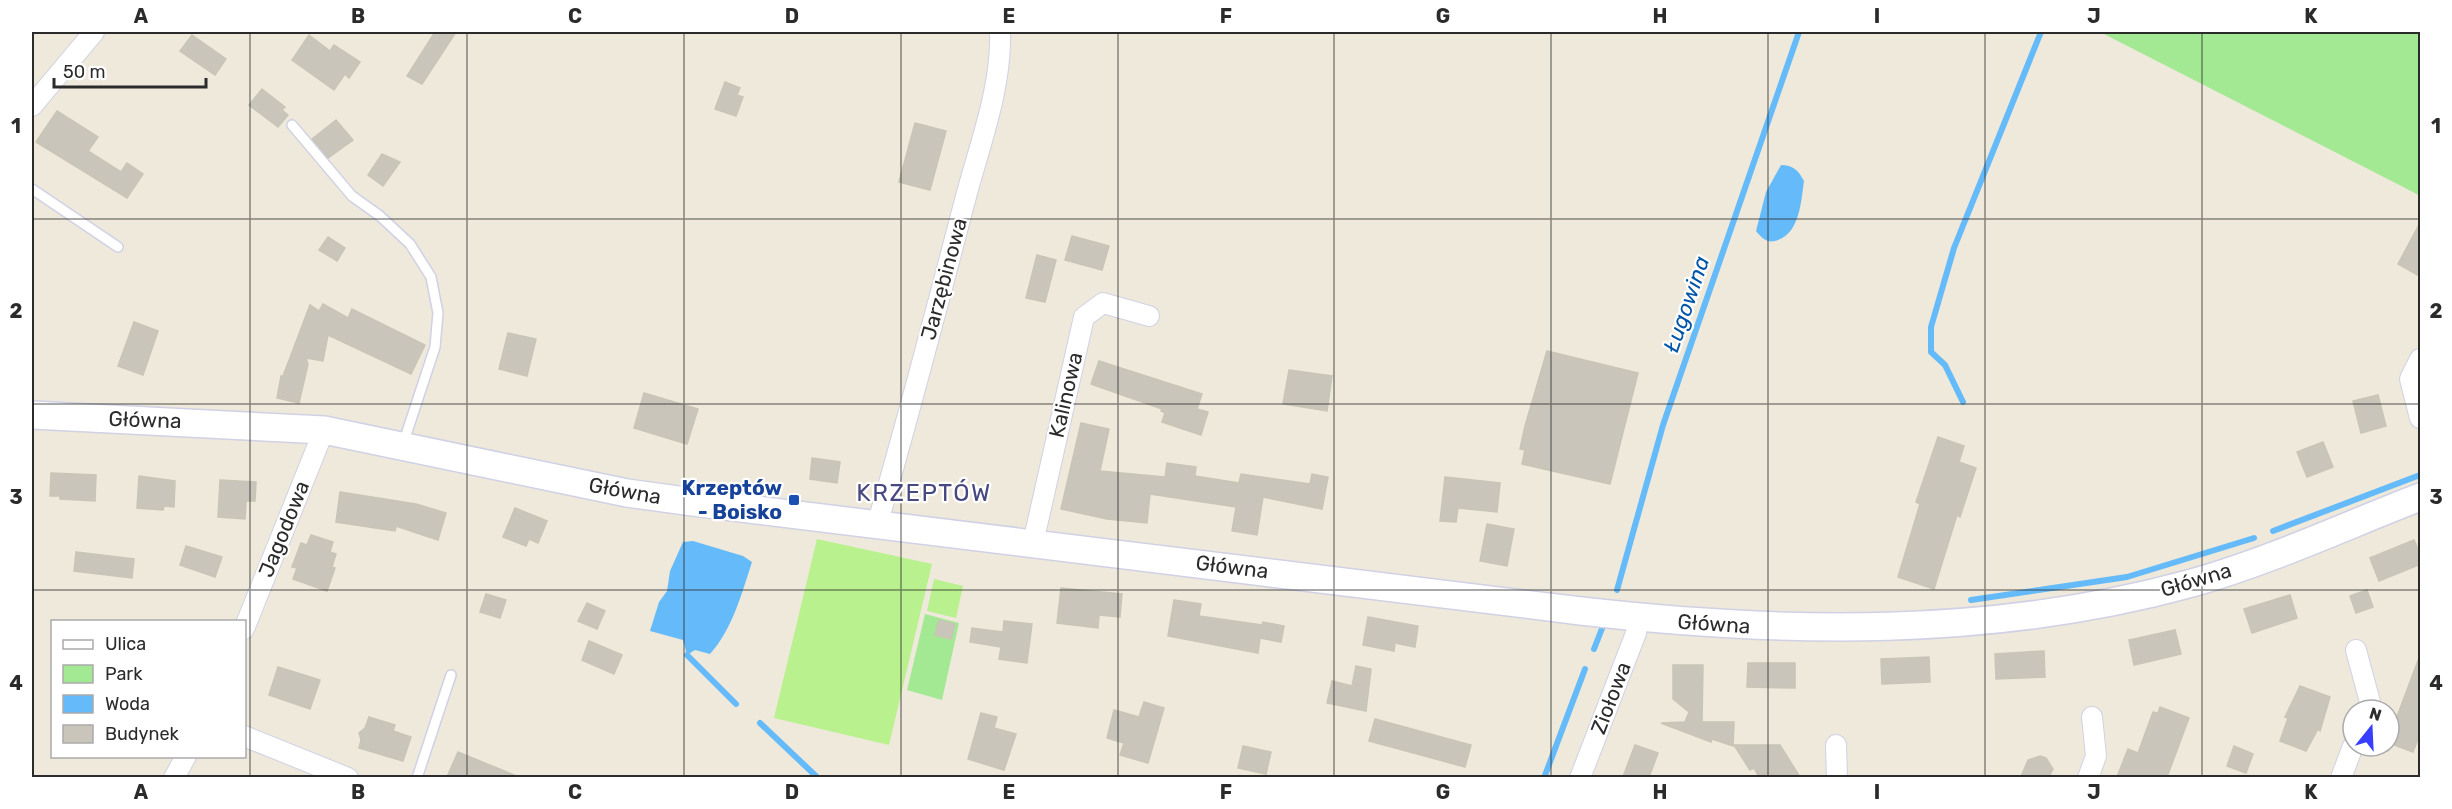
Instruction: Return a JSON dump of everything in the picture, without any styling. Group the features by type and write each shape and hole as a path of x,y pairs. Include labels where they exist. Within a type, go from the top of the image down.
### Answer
{"street":[{"path":"32,106 94,32"},
{"name":"Jarzębinowa","path":"877,525 985,124 1001,56 1000,32"},
{"name":"Kalinowa","path":"1033,543 1084,317 1103,303 1149,316"},
{"path":"2421,359 2410,380 2421,418"},
{"name":"Główna","path":"32,415 324,430 627,493 1638,617 1746,626 1823,628 1929,624 2043,613 2147,595 2194,582 2270,556 2421,497"},
{"name":"Jagodowa","path":"246,624 324,430"},
{"name":"Ziołowa","path":"1580,777 1636,633 1638,617"},
{"path":"2356,650 2369,698"},
{"path":"2088,777 2096,756 2092,717"},
{"path":"246,737 348,777"},
{"path":"1836,745 1837,777"},
{"path":"174,777 185,758"},
{"path":"2341,777 2348,758"}],"lane":[{"path":"292,125 352,196 380,216 410,244 431,277 438,313 435,347 403,446"},
{"path":"32,189 118,247"},
{"path":"417,777 452,675"}],"green space":[{"path":"2100,32 2420,32 2420,196 2411,191"},
{"path":"817,539 932,564 889,745 774,718"},
{"path":"934,579 963,586 956,618 927,611"},
{"path":"925,614 959,623 942,700 907,690"}],"water":[{"path":"1781,165 1792,167 1802,177 1804,181 1802,198 1798,216 1790,232 1783,238 1769,241 1756,231 1766,192"},
{"path":"693,541 743,556 752,562 730,623 710,654 695,650 687,655 683,640 650,631 659,602 667,591 670,571 683,542"}],"building":[{"path":"435,32 456,32 422,84 407,76"},
{"path":"192,35 226,59 215,75 180,51"},
{"path":"309,35 330,51 334,45 360,62 349,78 345,74 334,90 292,60"},
{"path":"725,82 740,88 737,95 743,97 736,116 715,109"},
{"path":"262,89 285,107 282,110 288,115 278,127 249,105"},
{"path":"57,111 98,137 88,151 121,172 127,163 143,174 127,198 36,142"},
{"path":"336,120 353,140 328,158 312,139"},
{"path":"915,123 946,131 930,190 899,182"},
{"path":"382,154 400,162 383,186 368,175"},
{"path":"2421,221 2421,277 2398,264"},
{"path":"1072,236 1109,246 1102,270 1065,260"},
{"path":"328,237 345,248 337,261 319,250"},
{"path":"1037,255 1056,260 1045,302 1026,298"},
{"path":"323,304 348,318 352,309 425,345 411,374 328,335 323,361 306,358 308,364 299,403 277,398 281,376 283,376 310,305 319,311"},
{"path":"134,322 158,331 143,375 118,366"},
{"path":"508,333 536,339 527,376 499,369"},
{"path":"1547,351 1638,373 1610,484 1522,464 1525,450 1520,449 1525,426"},
{"path":"1099,361 1202,394 1197,409 1208,412 1201,435 1162,422 1165,413 1161,411 1162,409 1091,384"},
{"path":"1289,370 1332,376 1327,411 1283,404"},
{"path":"644,393 698,409 687,444 634,428"},
{"path":"2378,395 2386,426 2361,433 2353,401"},
{"path":"1081,423 1109,429 1100,471 1165,477 1167,463 1196,467 1195,476 1239,483 1241,474 1310,484 1312,474 1328,477 1322,509 1263,497 1257,535 1232,531 1236,507 1150,494 1147,523 1107,519 1061,509"},
{"path":"1938,437 1964,446 1959,462 1976,468 1960,517 1957,515 1934,589 1898,577 1920,504 1916,502"},
{"path":"2323,442 2333,467 2307,477 2297,452"},
{"path":"812,458 840,462 837,483 810,479"},
{"path":"51,473 96,475 95,501 60,499 60,496 50,496"},
{"path":"139,476 175,481 174,507 164,506 163,510 137,508"},
{"path":"1445,477 1500,483 1497,512 1458,508 1456,522 1440,521"},
{"path":"220,480 256,482 255,501 246,501 245,519 218,517"},
{"path":"340,492 416,504 446,513 438,540 396,526 395,531 336,522"},
{"path":"515,508 547,521 538,543 529,539 526,546 503,537"},
{"path":"1487,524 1514,529 1507,566 1480,561"},
{"path":"311,535 333,542 330,552 336,554 332,567 335,568 327,591 293,579 297,568 292,567 301,543 307,545"},
{"path":"2414,540 2421,556 2421,564 2379,581 2370,558"},
{"path":"186,546 222,557 215,577 180,565"},
{"path":"76,552 134,559 132,578 74,571"},
{"path":"1061,588 1122,594 1120,617 1099,615 1098,628 1057,623"},
{"path":"2367,590 2373,607 2356,613 2350,596"},
{"path":"486,594 506,600 500,618 480,612"},
{"path":"2290,595 2297,618 2252,633 2244,609"},
{"path":"1174,600 1201,604 1199,616 1284,626 1281,642 1260,638 1258,653 1168,636"},
{"path":"587,603 605,611 597,629 578,621"},
{"path":"1368,617 1418,626 1415,647 1395,643 1394,651 1363,645"},
{"path":"939,620 955,624 951,639 935,635"},
{"path":"1004,621 1032,624 1027,663 999,659 1001,647 970,642 972,628 1003,632"},
{"path":"2175,630 2181,654 2134,665 2129,640"},
{"path":"589,641 622,655 614,674 582,660"},
{"path":"2044,651 2045,677 1996,679 1995,654"},
{"path":"1929,657 1930,682 1882,684 1881,659"},
{"path":"2419,658 2421,731 2413,752 2401,748 2401,706"},
{"path":"1748,663 1795,663 1795,688 1747,687"},
{"path":"1673,665 1703,665 1702,722 1734,722 1733,746 1712,739 1711,742 1661,723 1685,722 1689,712 1673,699"},
{"path":"1356,666 1371,669 1366,711 1327,703 1332,681 1352,686"},
{"path":"278,667 320,680 310,709 269,695"},
{"path":"2300,686 2330,697 2320,731 2318,729 2306,751 2280,741 2288,718 2285,717"},
{"path":"1144,702 1164,708 1148,763 1120,755 1124,743 1107,738 1114,710 1139,717"},
{"path":"2160,707 2189,718 2167,777 2117,777 2128,749 2138,753 2153,712 2158,713"},
{"path":"981,713 997,717 994,728 1016,734 1004,770 968,759"},
{"path":"369,717 395,725 393,731 411,737 403,761 359,748 361,740 359,733 365,728"},
{"path":"1375,719 1471,745 1465,767 1369,741"},
{"path":"1635,745 1658,753 1649,777 1623,777"},
{"path":"1734,745 1780,745 1800,777 1759,777 1754,768 1750,770"},
{"path":"1243,746 1271,752 1266,774 1238,768"},
{"path":"2234,746 2253,754 2246,773 2227,766"},
{"path":"458,752 519,777 447,777"},
{"path":"2040,756 2046,758 2053,769 2049,777 2021,777 2028,760"}],"waterway":[{"name":"Ługowina","path":"1617,590 1663,425 1799,32"},
{"path":"1963,402 1945,365 1931,352 1931,327 1954,248 2041,32"},
{"path":"2273,531 2420,475"},
{"path":"1971,600 2127,577 2254,538"},
{"name":"Ługowina","path":"1594,649 1603,626"},
{"path":"687,655 736,704"},
{"name":"Ługowina","path":"1544,778 1585,669"},
{"path":"760,723 818,778"}],"place":[{"name":"Krzeptów - Boisko","path":"794,500"}],"district":[{"name":"KRZEPTÓW","path":"924,493"}]}
